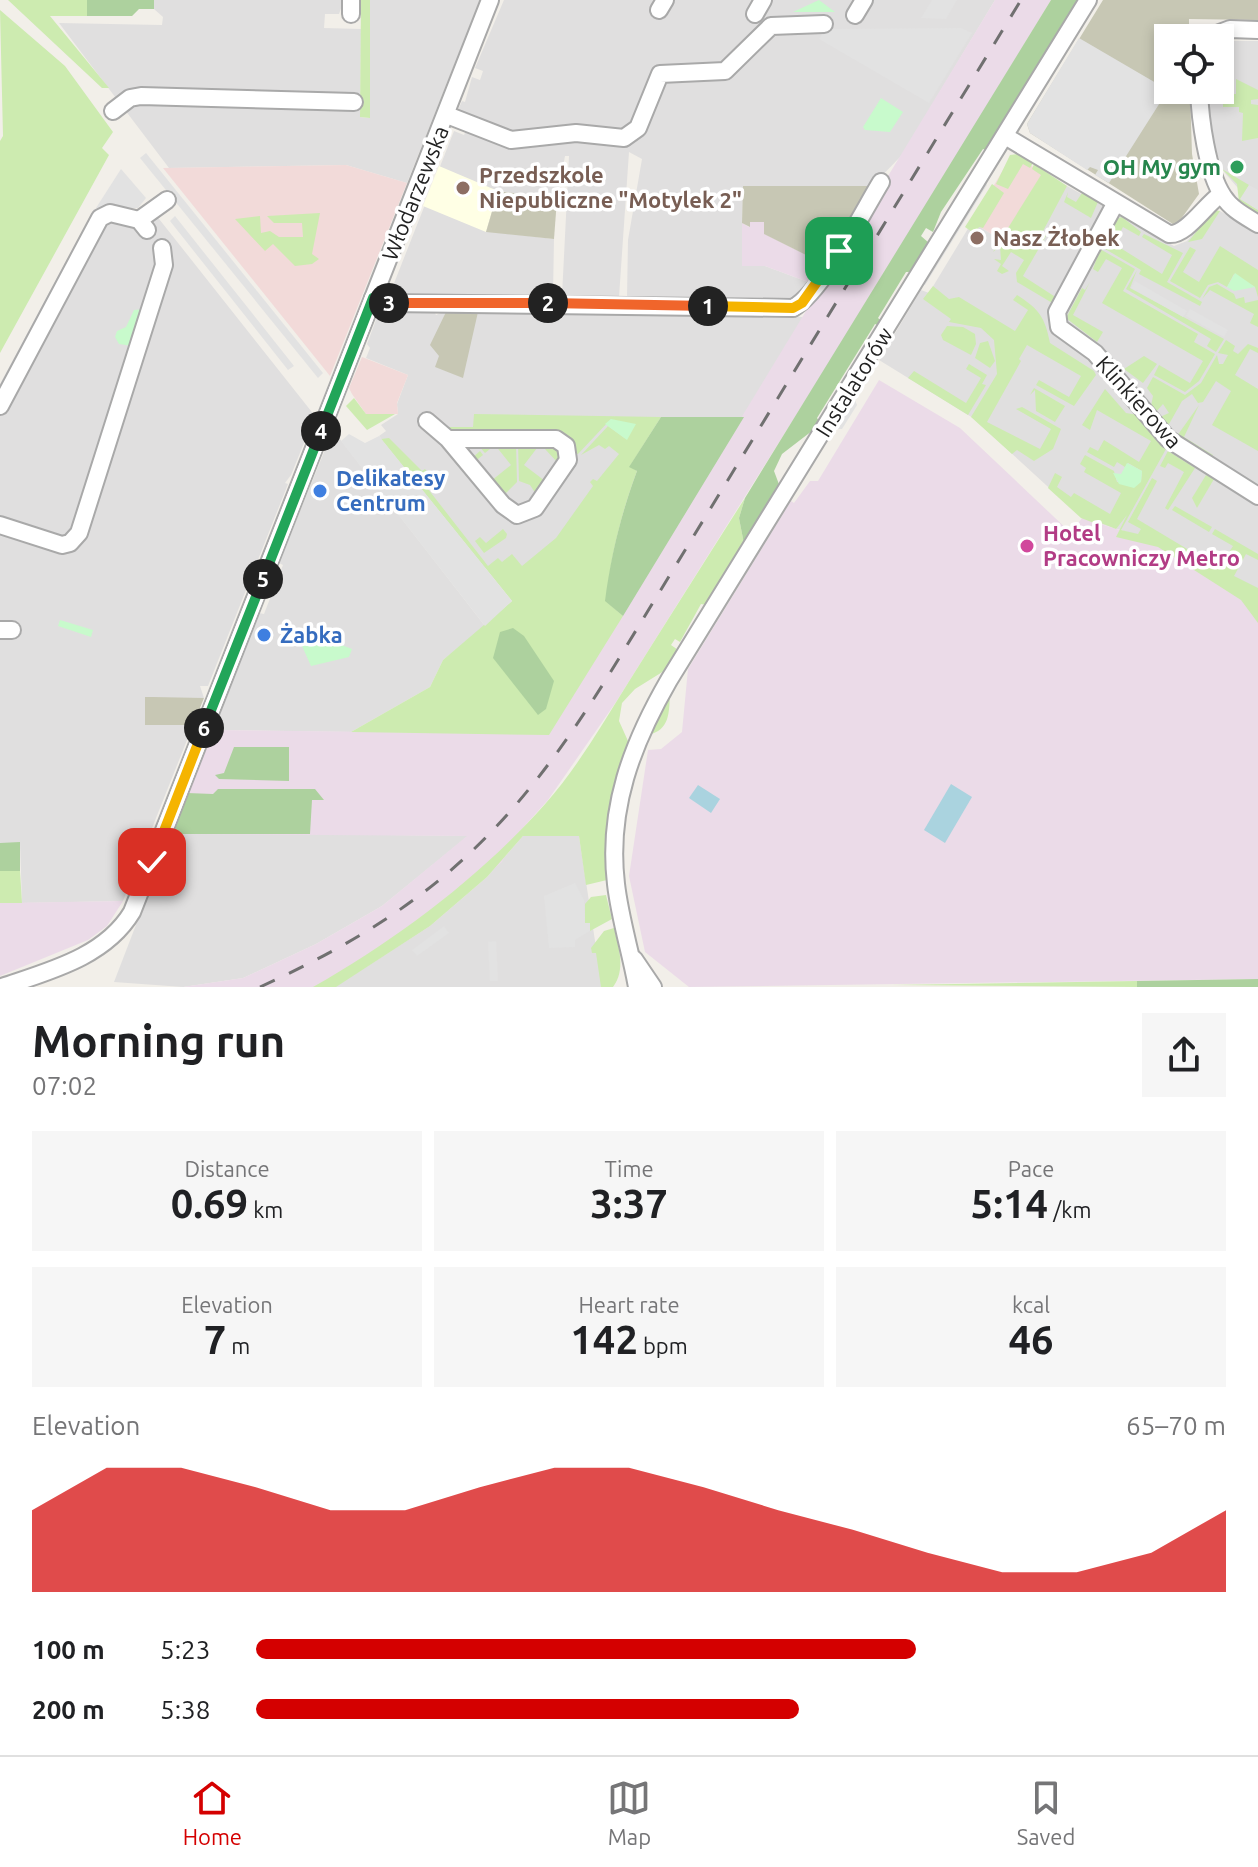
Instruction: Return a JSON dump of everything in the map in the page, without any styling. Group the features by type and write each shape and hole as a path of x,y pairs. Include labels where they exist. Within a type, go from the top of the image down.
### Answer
{"street":[{"name":"Włodarzewska","path":"2,987 92,951 116,934 132,912 490,0"},
{"path":"855,15 864,0"},
{"name":"Instalatorów","path":"637,987 616,886 614,846 619,799 627,767 663,690 1088,0"},
{"path":"447,115 511,140 576,133 624,138 638,128 660,74 725,71 771,26 824,24"},
{"path":"1234,29 1258,30"},
{"path":"113,111 125,101 141,96 354,102"},
{"path":"1199,104 1200,123 1221,194 1237,211 1258,224"},
{"path":"1005,136 1115,204 1174,235 1186,230 1202,208 1221,194"},
{"path":"373,298 387,303 793,308 802,303 825,271 881,182"},
{"path":"0,406 100,218 110,213 143,225 167,200"},
{"name":"Klinkierowa","path":"1115,204 1057,312 1059,327 1095,353 1168,439 1258,496"},
{"path":"0,525 62,545 70,543 79,533 164,265 162,248"},
{"path":"427,421 448,439 503,505 517,515 535,508 568,460 566,446 556,439 448,439"},
{"path":"628,951 653,987"}],"shaded area":[{"path":"154,0 344,0 339,14 325,14 324,28 361,29 360,117 369,118 370,1 361,0 480,0 407,183 346,165 169,168 59,23 162,25 163,17 154,9"},
{"path":"504,0 995,0 902,155 872,186 743,187 742,266 765,266 808,282 796,301 627,298 628,240 642,159 629,152 619,297 562,296 569,156 565,156 557,199 499,191 486,231 554,239 553,295 389,296 454,131 464,135 472,117 457,112 462,101 465,102 472,77 480,80 483,71 475,68"},
{"path":"932,0 957,0 946,19 921,18"},
{"path":"995,0 1051,0 901,248 616,702 548,800 512,840 502,862 430,926 335,987 183,987 243,978 316,944 382,906 467,836 171,834 213,730 549,734"},
{"path":"1103,0 1258,0 1258,20 1189,19 1189,24 1154,24 1154,104 1190,104 1192,154 1199,194 1176,226 1030,133 1027,124"},
{"path":"961,28 972,33 929,103 819,39 825,29"},
{"path":"1079,38 1154,82 1154,104 1159,104 1109,183 1095,175 1098,170 1090,167 1087,170 1030,133 1027,124"},
{"path":"1234,41 1258,41 1258,211 1224,172 1212,140 1209,104 1234,104"},
{"path":"146,153 323,373 318,378 140,158"},
{"path":"1012,155 1067,186 1024,254 972,222"},
{"path":"346,165 407,183 330,376 163,168"},
{"path":"439,166 498,191 486,232 423,206"},
{"path":"121,169 146,198 138,208 96,208"},
{"path":"985,180 987,185 925,285 922,283"},
{"path":"1249,185 1258,190 1258,210 1240,199"},
{"path":"743,186 872,186 838,242 820,262 764,234 764,222 750,222 750,227 742,223"},
{"path":"1067,186 1174,246 1187,241 1213,211 1220,211 1258,233 1258,608 1156,541 1082,518 973,418 879,360 921,290 929,293 972,222 1024,254"},
{"path":"498,191 557,199 554,239 486,232"},
{"path":"148,205 315,416 285,483 288,484 208,686 200,686 204,698 145,698 146,725 193,725 123,901 22,903 20,843 0,843 0,384 94,209 143,209"},
{"path":"175,216 294,366 288,370 170,221"},
{"path":"750,222 764,222 765,234 820,262 808,282 765,266 742,266 742,223 749,227"},
{"path":"1135,281 1187,311 1183,317 1131,288"},
{"path":"1190,309 1228,330 1224,337 1186,316"},
{"path":"434,311 436,315 443,312 681,313 804,317 744,417 661,417 546,568 485,568 379,436 386,431 381,425 398,414 397,404 408,375 366,358 370,348 367,344 379,312"},
{"path":"446,312 478,312 463,378 435,367 439,356 430,345"},
{"path":"362,357 408,375 397,403 398,414 366,414 352,394 349,388"},
{"path":"879,380 960,428 1071,533 1082,518 1154,541 1258,608 1258,979 689,987 645,952 629,876 648,750 661,749 682,732 688,669 791,501 794,503 810,481 818,481"},
{"path":"853,396 857,405 842,429 835,429"},
{"path":"333,430 485,626 443,660 430,687 351,732 214,730 259,613 264,614 283,565 279,563"},
{"path":"349,434 365,443 379,436 512,601 485,626 341,441"},
{"path":"145,697 204,698 193,725 145,725"},
{"path":"171,834 468,836 382,906 316,944 243,978 183,987 114,982"},
{"path":"523,836 579,836 602,987 335,987 430,926 487,877"},
{"path":"575,883 584,900 585,923 590,923 590,931 575,940 575,947 549,948 544,896"},
{"path":"123,901 107,926 88,940 0,976 0,903"},
{"path":"444,926 449,933 417,956 412,950"},
{"path":"496,941 498,981 490,981 488,942"}],"green space":[{"path":"8,0 87,0 87,16 50,16 109,88 102,88"},
{"path":"87,0 154,0 154,9 139,9 132,16 87,16"},
{"path":"361,0 370,0 370,118 360,117"},
{"path":"819,0 835,12 793,12"},
{"path":"1051,0 1078,0 986,150 983,149 941,212 933,232 926,228 921,236 929,243 911,272 906,272 878,318 884,323 882,327 875,324 817,418 821,424 782,454 774,471 780,487 744,544 739,518 745,498"},
{"path":"0,10 65,66 113,132 102,148 109,155 0,353 0,141 3,136"},
{"path":"1236,79 1258,90 1258,99 1251,100 1251,104 1258,105 1258,138 1242,141 1243,113 1239,112 1239,107 1223,107 1223,104 1234,104"},
{"path":"881,98 903,112 890,132 865,130 863,127"},
{"path":"1019,154 1033,163 1030,168 1023,164 1008,189 996,184 1010,155"},
{"path":"1034,164 1067,186 1042,233 1046,236 1023,276 1057,298 1054,304 1017,282 1016,273 1024,260 1011,252 1002,266 1009,271 1002,274 997,271 1001,264 994,259 1001,260 1000,246 993,252 1041,175 1032,169"},
{"path":"1222,169 1249,185 1241,199 1258,210 1258,214 1239,202 1237,184"},
{"path":"992,184 1004,193 983,228 979,227 975,234 965,227"},
{"path":"1068,192 1067,197 1076,202 1082,193 1098,202 1091,218 1064,202"},
{"path":"1214,210 1220,211 1202,239 1188,242"},
{"path":"320,213 312,254 319,259 312,264 295,266 273,244 265,251 235,219 260,216 261,233 270,231 279,237 303,237 302,223 274,223 267,216"},
{"path":"1122,217 1141,232 1139,236 1123,227 1114,244 1162,274 1172,255 1142,237 1144,234 1183,253 1167,282 1202,302 1200,306 1139,274 1141,270 1100,246 1115,219"},
{"path":"1220,246 1258,270 1258,297 1255,287 1234,274 1227,287 1218,282 1208,285 1200,298 1170,281 1190,247 1196,250 1183,272 1199,282"},
{"path":"1100,249 1135,269 1123,291 1198,334 1194,342 1215,354 1199,381 1185,392 1154,375 1159,365 1190,383 1203,361 1102,303 1122,268 1106,259 1098,272 1093,269"},
{"path":"1137,270 1130,288 1224,339 1216,352 1207,346 1211,339 1126,289"},
{"path":"1235,273 1255,287 1234,291 1227,287"},
{"path":"1090,282 1073,315 1103,332 1097,342 1066,318 1082,288 1085,290"},
{"path":"1217,284 1234,294 1236,299 1244,297 1245,303 1258,300 1258,327 1250,323 1254,314 1210,290 1202,299 1209,287"},
{"path":"933,286 949,299 959,297 1015,331 1028,310 1013,300 1017,295 1040,314 1050,343 1094,371 1096,375 1074,406 1036,385 1039,380 1069,397 1081,376 1027,345 1019,359 1021,361 987,422 1040,449 1051,429 1016,409 1022,407 1061,429 1053,449 1034,461 1017,450 1012,454 971,417 997,374 994,340 981,328 949,322 951,319 923,299"},
{"path":"144,309 132,346 119,344 115,337 117,331 126,327 134,310"},
{"path":"947,326 963,327 975,334 976,344 971,355 943,340 941,335"},
{"path":"1226,340 1235,346 1233,351 1238,354 1248,344 1258,348 1258,353 1250,349 1235,375 1258,389 1258,451 1212,425 1231,391 1216,381 1203,402 1198,403 1192,394 1182,401 1168,426 1160,417 1169,413 1163,404 1156,412 1151,406 1153,396 1147,388 1153,377 1185,395 1201,383 1217,355 1219,364 1223,364 1228,355 1218,353"},
{"path":"988,341 995,361 990,368 975,358 980,343"},
{"path":"1144,356 1157,364 1143,383 1124,369"},
{"path":"969,364 987,375 982,384 986,385 968,415 908,378 914,371 966,403 981,378 966,369"},
{"path":"1034,388 1065,406 1055,422 1036,411 1035,390 1030,395"},
{"path":"1105,389 1126,413 1138,415 1166,449 1121,530 1138,534 1141,529 1128,522 1152,478 1157,481 1137,519 1219,568 1233,546 1212,534 1215,529 1258,554 1258,560 1246,554 1234,576 1258,588 1258,623 1241,600 1158,547 1116,537 1127,515 1116,529 1096,521 1094,523 1081,518 1048,488 1055,473 1062,477 1057,487 1071,497 1074,493 1110,514 1121,493 1084,472 1086,468 1080,464 1085,455 1114,471 1117,482 1141,482 1142,471 1128,463 1125,467 1117,462 1114,467 1087,452 1090,447 1098,451 1104,440 1139,462 1151,441 1097,410 1090,430 1082,425"},
{"path":"354,398 366,414 395,414 367,430 346,406"},
{"path":"1199,405 1184,437 1213,455 1211,459 1177,436"},
{"path":"474,414 661,417 630,466 637,471 617,535 606,601 623,616 549,735 351,732 430,687 443,660 512,601 381,439 389,438 422,471 425,469 435,482 428,489 488,566 498,558 502,562 512,554 522,566 556,538 593,486 590,482 593,479 597,481 619,454 609,446 605,449 599,445 581,455 608,426 626,439 611,419 578,454 571,453 570,448 449,435 438,427 473,427"},
{"path":"661,417 744,417 623,616 605,601 617,535 637,471 629,467"},
{"path":"611,419 636,424 627,440 605,424"},
{"path":"476,443 516,443 517,482 504,495 491,481 511,465 495,445 485,453"},
{"path":"518,443 555,443 563,448 558,463 545,449 537,448 524,465 545,481 536,494 530,485 519,481"},
{"path":"480,451 483,455 478,459 479,466 490,480 471,459"},
{"path":"1168,451 1195,468 1168,510 1165,508 1184,472 1168,463 1165,468 1160,466"},
{"path":"1127,463 1142,471 1141,482 1134,488 1119,484 1113,473 1121,474"},
{"path":"1206,475 1214,479 1197,508 1192,498"},
{"path":"745,498 739,518 744,544 707,605 701,604 680,642 675,639 671,645 681,652 672,666 635,689 622,703 619,721 628,741 606,826 607,880 586,885 579,836 523,836 487,877 430,926 336,987 313,987 376,948 437,904 494,856 546,803 589,745"},
{"path":"1175,506 1212,527 1209,532 1172,510"},
{"path":"503,529 506,538 484,553 475,541 480,537 486,543"},
{"path":"60,620 93,630 91,637 58,626"},
{"path":"513,628 524,636 554,681 546,709 538,715 493,658 500,632"},
{"path":"305,631 352,649 349,657 311,666 302,646"},
{"path":"670,693 664,725 648,735"},
{"path":"234,747 289,747 289,781 219,779 215,775 224,773"},
{"path":"218,789 315,789 324,800 312,800 310,834 171,834 187,793 213,794"},
{"path":"20,842 20,871 0,871 0,843"},
{"path":"0,871 20,871 22,903 0,903"},
{"path":"606,895 612,919 590,931 589,923 585,923 585,904 591,897"},
{"path":"614,928 620,959 619,973 613,987 601,987 596,953 592,953 591,948 604,931"},
{"path":"1258,979 1258,987 1137,987 1137,981"},
{"path":"1137,981 1137,987 892,985"}],"water":[{"path":"951,784 972,797 945,843 924,830"},
{"path":"698,785 720,799 711,813 689,798"}],"railway":[{"path":"260,987 320,958 420,895 462,860 538,778 610,673 1021,0"}],"place":[{"name":"OH My gym","path":"1237,167"},
{"name":"Przedszkole Niepubliczne \"Motylek 2\"","path":"463,188"},
{"name":"Nasz Żłobek","path":"977,238"},
{"name":"Delikatesy Centrum","path":"320,491"},
{"name":"Hotel Pracowniczy Metro","path":"1027,546"},
{"name":"Żabka","path":"264,635"}],"route":[{"path":"152,862 373,298 387,303 793,308 802,303 839,251"}]}
